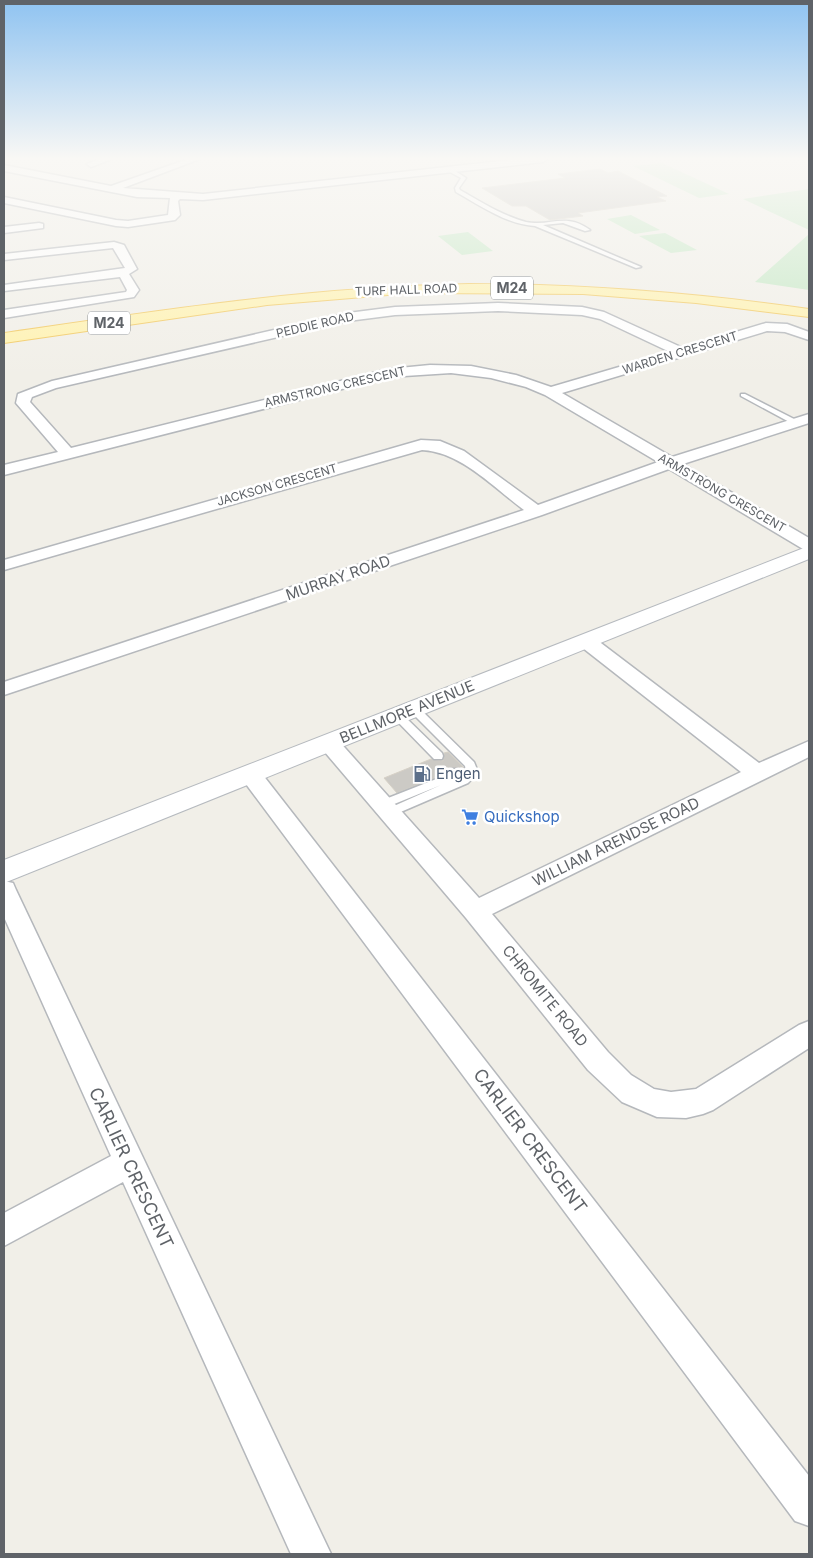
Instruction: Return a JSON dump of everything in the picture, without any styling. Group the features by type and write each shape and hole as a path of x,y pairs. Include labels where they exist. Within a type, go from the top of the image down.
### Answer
{"main road":[{"name":"TURF HALL ROAD","path":"4,338 272,300 412,289 518,288 618,292 731,302 809,313"}],"street":[{"path":"4,257 114,245 120,247 131,269 123,273 4,288"},
{"path":"4,314 130,295 133,290 123,273"},
{"name":"PEDDIE ROAD","path":"68,454 23,403 23,397 27,394 52,385 358,315 395,310 498,307 571,310 604,316 681,352"},
{"name":"WARDEN CRESCENT","path":"550,392 766,328 787,328 809,336"},
{"name":"ARMSTRONG CRESCENT","path":"4,470 404,370 442,368 476,370 518,379 550,392 809,545"},
{"path":"670,463 803,420"},
{"name":"JACKSON CRESCENT","path":"4,565 421,445 440,446 459,454 536,511"},
{"name":"MURRAY ROAD","path":"4,689 536,511 670,463"},
{"name":"BELLMORE AVENUE","path":"4,872 809,552"},
{"path":"586,641 756,773"},
{"name":"CHROMITE ROAD","path":"329,744 475,911 618,1082 652,1103 678,1107 703,1101 809,1033"},
{"name":"WILLIAM ARENDSE ROAD","path":"475,911 809,748"},
{"name":"CARLIER CRESCENT","path":"251,775 809,1507"},
{"name":"CARLIER CRESCENT","path":"4,890 128,1163 311,1554"},
{"path":"4,1230 128,1163"}],"lane":[{"path":"553,232 638,267"},
{"path":"743,395 803,420"},
{"path":"406,712 438,756"},
{"path":"386,809 464,780 472,772 470,765 406,712"},
{"path":"386,809 454,776 456,774 454,772"}],"green space":[{"path":"468,232 493,251 462,255 438,236"},
{"path":"631,232 649,232 635,234"},
{"path":"665,233 697,250 671,253 639,236"},
{"path":"809,234 809,290 755,282"}],"building":[{"path":"448,752 464,768 449,768 447,773 397,793 384,778 431,759 443,761 444,753"}],"place":[{"name":"Engen","path":"422,774"},
{"name":"Quickshop","path":"470,817"}]}
